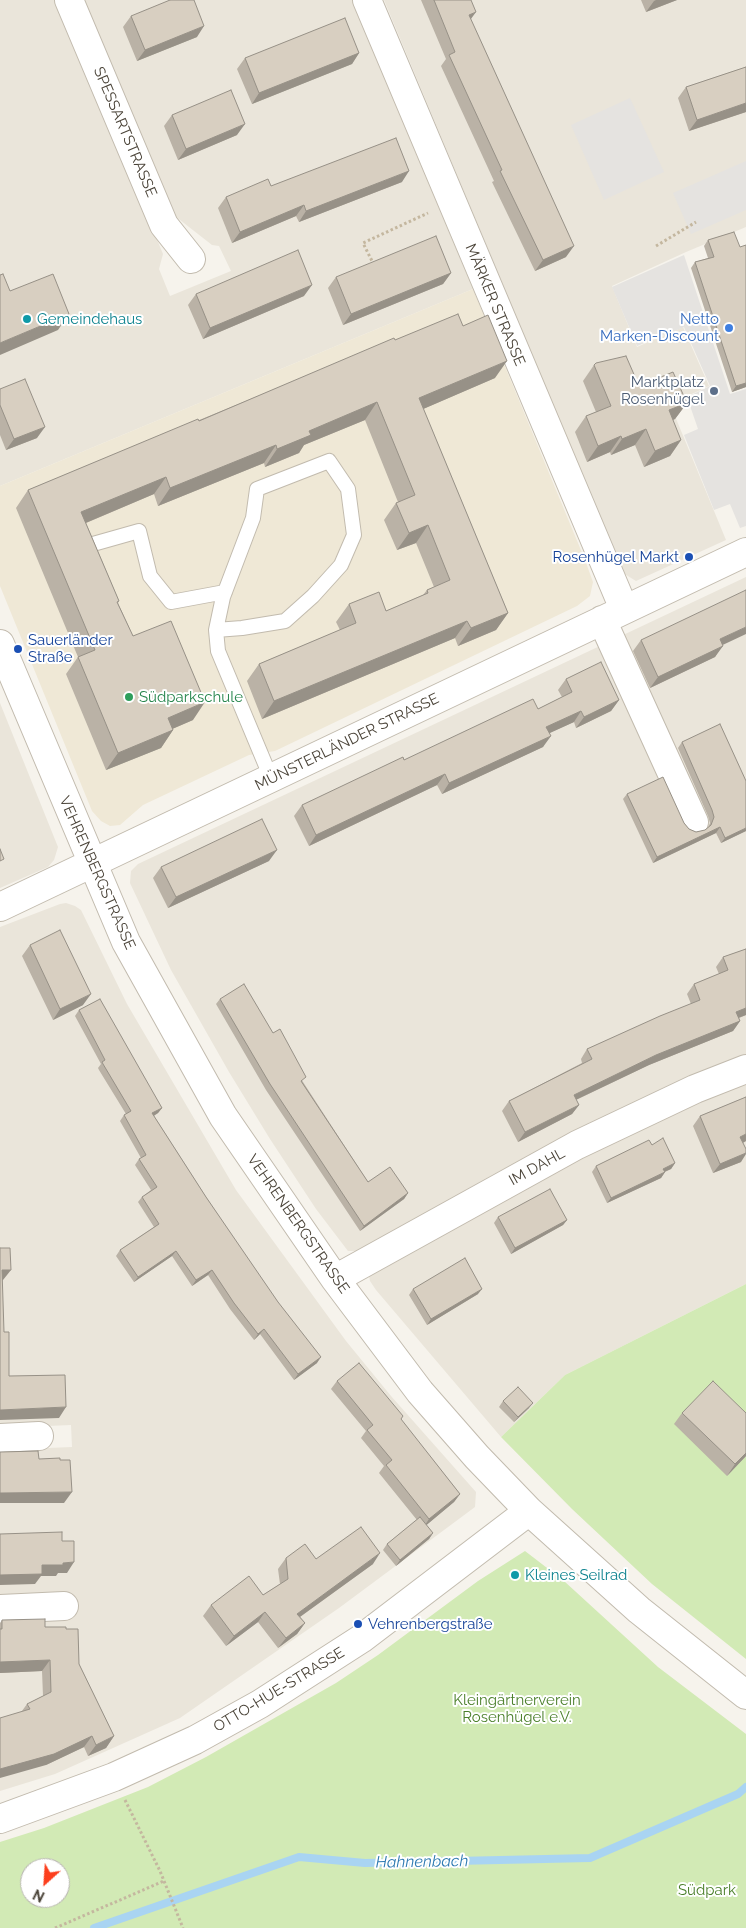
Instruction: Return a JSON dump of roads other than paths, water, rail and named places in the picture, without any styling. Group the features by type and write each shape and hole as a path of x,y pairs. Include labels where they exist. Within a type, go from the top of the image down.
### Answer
{"street":[{"name":"SPESSARTSTRASSE","path":"69,0 164,225 191,259"},
{"name":"MÄRKER STRASSE","path":"366,0 452,203 613,615"},
{"name":"MÜNSTERLÄNDER STRASSE","path":"92,863 746,552"},
{"path":"613,615 694,822"},
{"name":"VEHRENBERGSTRASSE","path":"0,644 126,942 223,1116 336,1279 420,1392 477,1457 530,1511 639,1610 746,1695"},
{"path":"0,907 92,863"},
{"name":"IM DAHL","path":"336,1279 577,1146 695,1089 746,1069"},
{"path":"0,1438 40,1436"},
{"name":"OTTO-HUE-STRASSE","path":"0,1820 114,1777 195,1740 260,1704 361,1640 530,1511"},
{"path":"0,1609 64,1606"}],"lane":[{"path":"216,630 242,628 285,620 314,596 341,566 354,535 348,489 329,461 257,489 253,518 225,592 216,630 218,651 272,778"},
{"path":"93,544 139,530 150,576 171,602 225,592"}],"waterway":[{"name":"Hahnenbach","path":"94,1928 299,1857 365,1863 590,1858 738,1794 746,1787"}],"place":[{"name":"Gemeindehaus","path":"27,319"},
{"name":"Netto Marken-Discount","path":"729,328"},
{"name":"Marktplatz Rosenhügel","path":"714,391"},
{"name":"Rosenhügel Markt","path":"689,557"},
{"name":"Sauerländer Straße","path":"18,649"},
{"name":"Südparkschule","path":"129,697"},
{"name":"Kleines Seilrad","path":"515,1575"},
{"name":"Vehrenbergstraße","path":"358,1624"}],"park label":[{"name":"Kleingärtnerverein Rosenhügel e.V.","path":"517,1708"},
{"name":"Südpark","path":"707,1890"}]}
